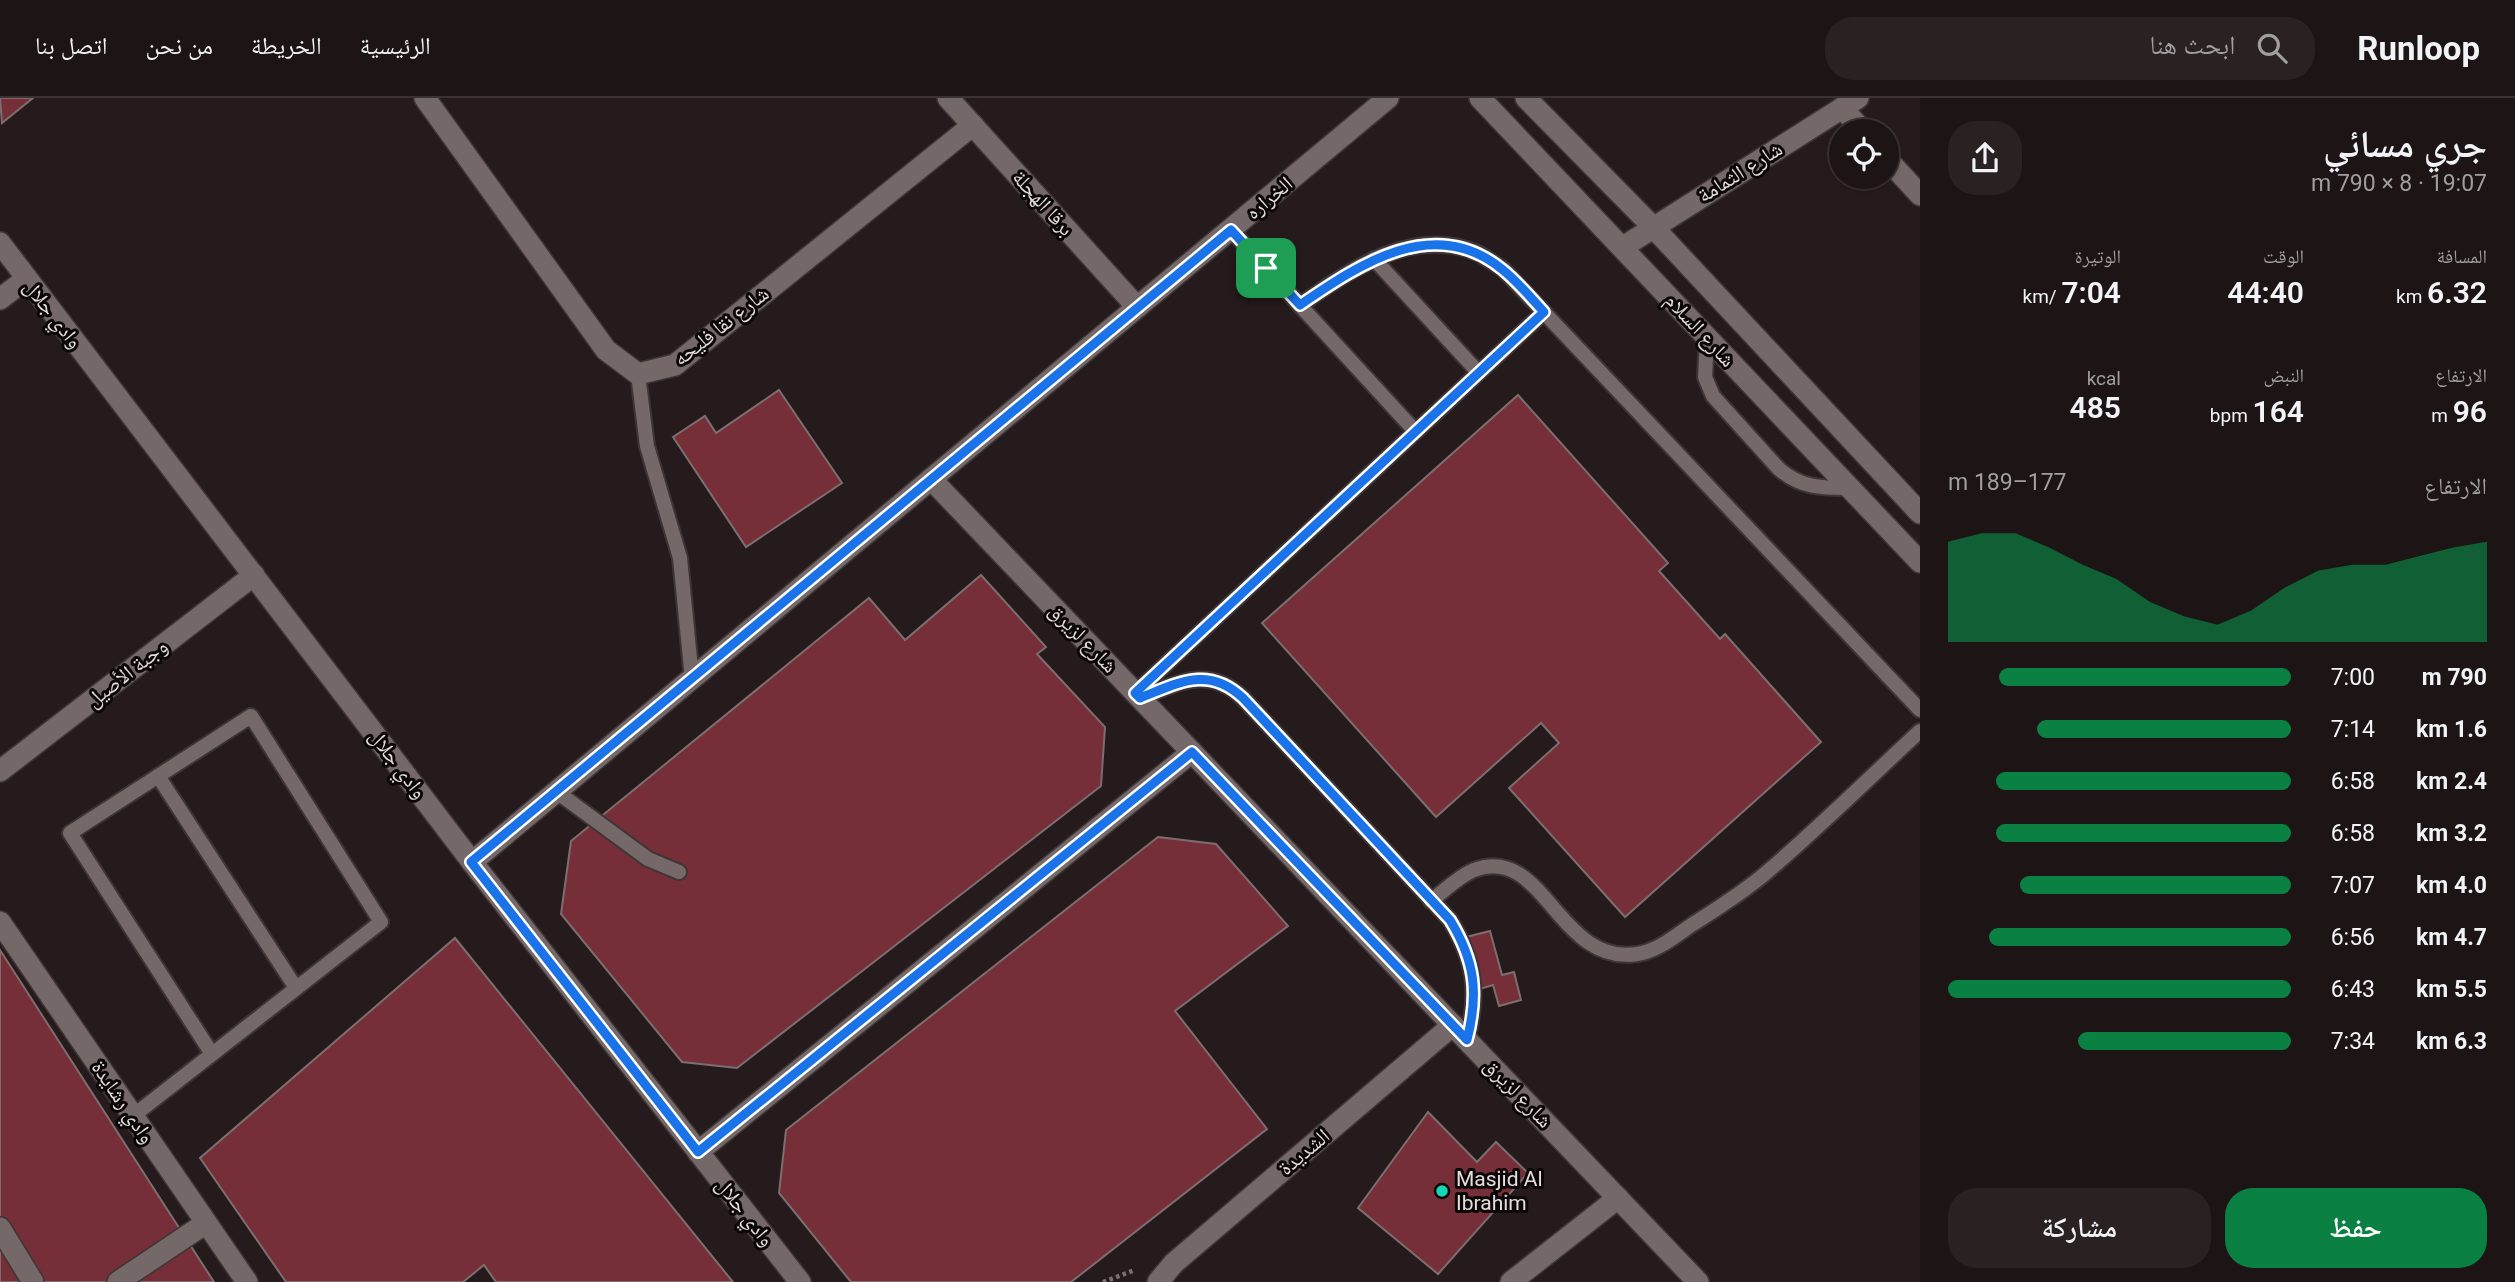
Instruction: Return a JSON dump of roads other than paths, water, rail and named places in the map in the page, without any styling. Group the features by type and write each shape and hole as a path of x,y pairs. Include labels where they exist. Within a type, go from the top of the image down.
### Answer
{"street":[{"path":"425,98 606,351 638,373"},
{"name":"برقا الهجلة","path":"948,98 1138,307"},
{"name":"الخراره","path":"471,862 1388,98"},
{"name":"شارع السلام","path":"1480,98 1920,562"},
{"name":"شارع السلام","path":"1526,98 1654,227 1920,513"},
{"path":"1850,103 1857,119"},
{"name":"شارع الثمامة","path":"1623,247 1850,103"},
{"name":"شارع نقا فليحه","path":"638,373 675,365 972,125"},
{"path":"1899,172 1920,195"},
{"name":"وادي جلال","path":"0,243 471,862 800,1282"},
{"path":"0,299 26,279"},
{"name":"شارع لزيرق","path":"931,479 1698,1282"},
{"name":"وجبة الأصيل","path":"0,771 254,575"},
{"path":"698,1152 1192,752"},
{"name":"وادي رشايدة","path":"0,922 206,1223 236,1278"},
{"name":"الشديدة","path":"1158,1282 1174,1263 1460,1032"},
{"path":"1511,1282 1618,1198"},
{"path":"118,1282 206,1223"},
{"path":"0,1228 33,1282"}],"lane":[{"path":"1231,230 1415,431"},
{"path":"1300,305 1344,275 1374,259 1413,246 1445,245 1476,253 1503,269 1920,710"},
{"path":"1374,259 1478,372"},
{"path":"1138,695 1544,312"},
{"path":"1707,338 1705,377 1713,396 1779,470 1789,478 1811,487 1849,488"},
{"path":"638,373 647,446 680,558 692,679"},
{"path":"1138,695 1192,679 1220,682 1233,688 1450,920 1462,940 1470,962 1474,1003 1460,1032"},
{"path":"133,1116 381,922 251,716 70,833 212,1054"},
{"path":"1431,901 1471,871 1487,866 1502,866 1527,878 1578,936 1592,946 1625,956 1654,950 1767,872 1920,731"},
{"path":"158,776 296,988"},
{"path":"557,792 648,859 680,872"}],"place":[{"name":"Masjid Al Ibrahim","path":"1442,1191"}]}
